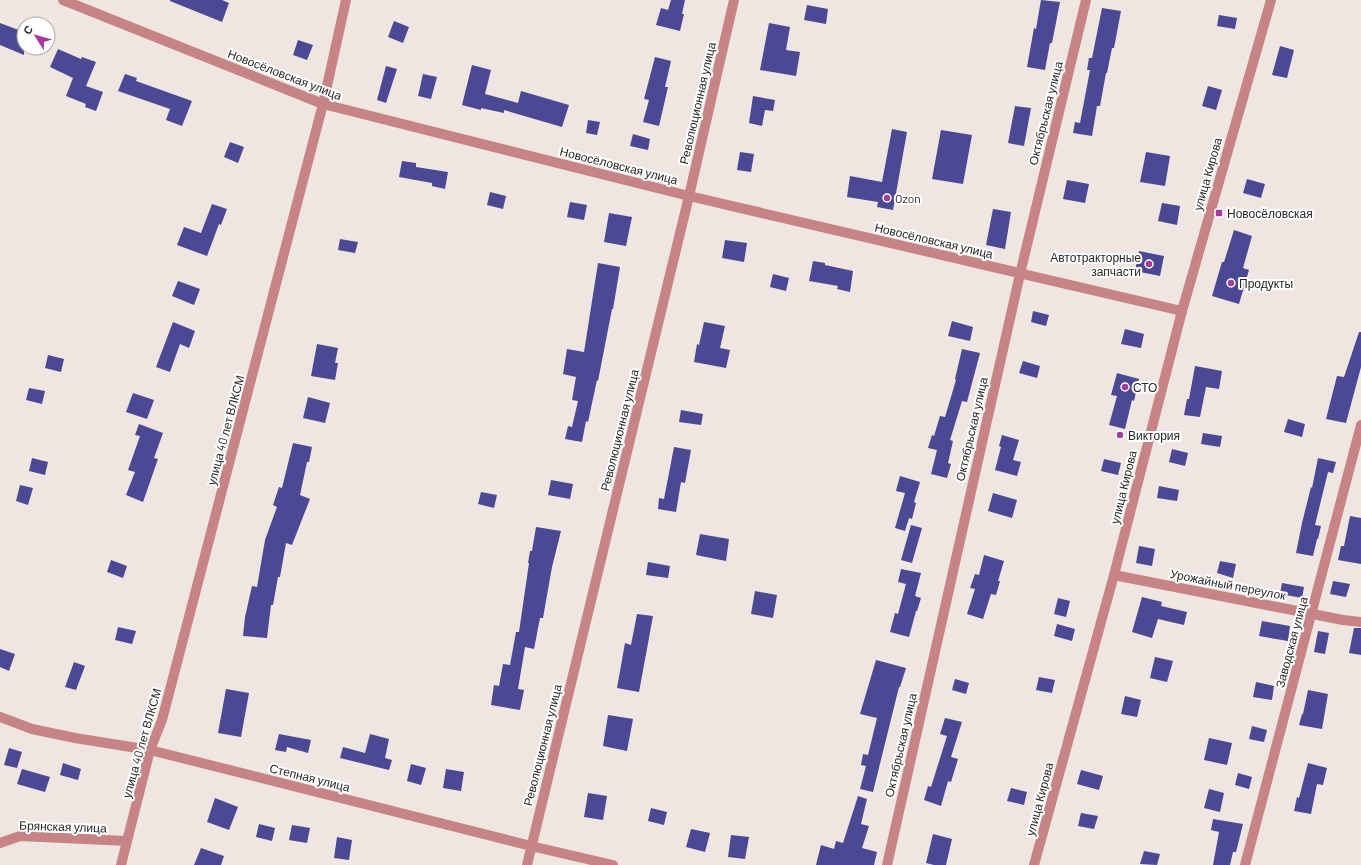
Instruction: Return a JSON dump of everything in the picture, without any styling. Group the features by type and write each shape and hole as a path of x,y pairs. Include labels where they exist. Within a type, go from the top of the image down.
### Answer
{"street":[{"name":"Новосёловская улица","path":"63,0 324,104 689,196 1182,311"},
{"name":"улица 40 лет ВЛКСМ","path":"121,865 150,750 164,713 324,104 346,0"},
{"name":"Революционная улица","path":"527,865 689,196 734,0"},
{"name":"Октябрьская улица","path":"887,865 1020,274 1086,0"},
{"name":"улица Кирова","path":"1034,865 1114,575 1182,311 1271,0"},
{"name":"Заводская улица","path":"1246,865 1361,425"},
{"name":"Урожайный переулок","path":"1114,575 1343,620 1361,622"},
{"name":"Степная улица","path":"0,717 39,731 150,750 531,846 613,865"},
{"name":"Брянская улица","path":"0,843 20,836 127,841"}],"building":[{"path":"170,0 222,0 229,3 222,22"},
{"path":"671,0 685,0 682,14 684,14 680,31 656,25 661,8 668,10"},
{"path":"1041,0 1060,2 1045,70 1027,67"},
{"path":"807,5 828,9 826,24 804,20"},
{"path":"1102,8 1121,11 1114,48 1112,48 1106,73 1100,106 1097,106 1092,136 1073,133 1075,122 1080,123 1090,70 1087,70 1089,58 1092,58"},
{"path":"1219,15 1237,18 1235,29 1217,26"},
{"path":"394,21 409,27 403,43 388,37"},
{"path":"0,23 16,29 16,52 0,45"},
{"path":"769,23 790,27 786,50 800,52 796,76 760,70"},
{"path":"298,40 313,45 307,60 293,55"},
{"path":"1280,46 1294,50 1287,78 1272,75"},
{"path":"58,49 81,59 82,57 96,62 86,86 103,92 96,111 85,107 86,104 66,96 73,78 50,67"},
{"path":"655,57 671,61 665,87 668,87 659,126 643,122 649,100 644,99"},
{"path":"472,65 491,70 485,94 518,103 521,91 569,105 562,127 504,110 504,113 481,108 481,110 462,105"},
{"path":"386,66 397,69 386,103 377,100"},
{"path":"125,74 137,78 136,81 192,101 182,126 166,120 170,109 118,91"},
{"path":"423,74 437,77 431,99 418,96"},
{"path":"1208,86 1222,90 1216,110 1202,106"},
{"path":"753,96 775,100 773,111 765,110 762,126 749,123"},
{"path":"1015,106 1031,108 1024,146 1008,143"},
{"path":"588,120 600,122 597,135 586,133"},
{"path":"892,129 907,132 893,210 877,207 878,202 847,197 850,176 882,182"},
{"path":"941,130 972,135 963,184 932,179"},
{"path":"633,134 650,139 648,150 630,146"},
{"path":"230,142 244,147 238,163 224,157"},
{"path":"740,152 754,154 751,172 737,170"},
{"path":"1146,152 1170,156 1165,186 1140,182"},
{"path":"402,161 416,163 416,167 448,172 445,189 432,186 432,183 399,177"},
{"path":"1247,179 1265,184 1261,198 1243,193"},
{"path":"1067,180 1089,184 1085,203 1063,199"},
{"path":"490,192 506,196 503,209 487,205"},
{"path":"570,202 587,205 584,220 567,217"},
{"path":"1162,203 1180,206 1177,225 1158,221"},
{"path":"212,204 227,209 221,225 219,224 207,256 177,245 184,227 201,233"},
{"path":"993,209 1011,212 1005,249 986,245"},
{"path":"609,213 632,217 626,246 604,242"},
{"name":"Продукты","path":"1234,230 1252,236 1243,268 1249,270 1239,304 1212,296 1222,262 1224,262"},
{"path":"340,239 358,242 355,253 338,250"},
{"path":"725,240 747,243 744,262 722,258"},
{"name":"Автотракторные запчасти","path":"1139,251 1164,256 1160,276 1135,271"},
{"path":"813,261 853,271 850,292 837,289 838,286 809,281"},
{"path":"598,263 620,267 598,381 597,380 588,422 586,421 582,442 565,439 568,426 572,427 578,401 572,400 576,377 563,374 567,349 584,352"},
{"path":"773,274 789,278 786,291 770,287"},
{"path":"178,281 200,289 194,305 172,296"},
{"path":"1033,311 1049,315 1046,326 1031,322"},
{"path":"952,321 973,327 970,341 948,336"},
{"path":"173,322 195,331 189,348 180,344 170,372 156,367"},
{"path":"704,322 725,326 720,348 730,350 726,368 694,362 697,344 699,345"},
{"path":"1125,329 1144,334 1141,348 1121,344"},
{"path":"1359,332 1361,332 1361,367 1346,423 1326,419 1337,376 1344,377"},
{"path":"317,344 338,348 335,363 338,363 335,380 311,376"},
{"path":"962,349 980,353 967,402 962,401 950,440 953,441 948,463 951,464 947,478 931,474 937,450 928,448 932,435 934,436 940,416 945,417 956,380"},
{"path":"48,355 64,359 61,372 45,368"},
{"path":"1023,361 1040,366 1037,378 1019,373"},
{"path":"1195,366 1222,371 1219,389 1206,387 1200,417 1184,415 1187,399 1189,399"},
{"path":"1117,373 1139,379 1125,429 1109,425 1117,396 1111,395"},
{"path":"29,388 45,391 42,404 26,400"},
{"path":"133,393 154,400 147,419 126,412"},
{"path":"308,397 330,403 325,423 303,418"},
{"path":"681,410 703,414 701,425 679,422"},
{"path":"1288,419 1305,424 1302,437 1284,432"},
{"path":"139,424 163,433 154,458 158,459 143,502 126,495 135,472 128,470 140,436 135,435"},
{"path":"1203,433 1222,436 1220,447 1201,444"},
{"path":"1002,435 1019,440 1013,460 1021,462 1017,476 995,470 1001,447 999,446"},
{"path":"293,443 312,447 309,462 307,462 300,495 310,499 292,545 286,543 280,577 278,577 273,605 271,605 267,638 243,636 245,617 252,586 257,587 265,540 277,507 273,505 279,487 282,488"},
{"path":"674,447 691,450 685,483 681,482 676,512 658,509 659,498 664,499"},
{"path":"1172,449 1188,453 1185,466 1169,462"},
{"path":"32,458 48,462 45,475 29,471"},
{"path":"1318,458 1336,462 1333,473 1328,472 1315,525 1321,526 1313,556 1296,553"},
{"path":"1104,459 1121,463 1118,475 1101,471"},
{"path":"900,476 920,482 914,502 916,503 912,519 909,518 905,531 895,528 905,493 896,491"},
{"path":"551,480 573,484 570,499 548,495"},
{"path":"20,485 33,488 28,505 16,501"},
{"path":"1159,486 1179,490 1177,501 1157,498"},
{"path":"481,492 497,495 494,508 478,504"},
{"path":"993,493 1017,500 1012,518 988,511"},
{"path":"1350,516 1361,518 1361,564 1338,560 1341,546 1344,546"},
{"path":"911,525 922,528 912,563 901,560"},
{"path":"536,527 561,531 552,567 543,618 540,618 534,649 525,647 518,689 524,690 520,710 491,705 494,685 499,686 503,664 510,665 516,632 519,632 528,563 530,551 532,551"},
{"path":"700,534 729,539 726,561 696,555"},
{"path":"1139,546 1155,549 1152,566 1136,563"},
{"path":"984,555 1004,561 998,581 1000,581 996,595 991,594 983,619 967,614 975,589 970,588 975,574 979,575"},
{"path":"111,560 127,566 123,578 107,572"},
{"path":"1220,561 1236,564 1233,578 1217,573"},
{"path":"648,562 670,566 668,578 646,575"},
{"path":"901,569 921,573 915,596 921,598 909,637 890,632 895,613 898,614 906,584 898,582"},
{"path":"1333,581 1350,584 1346,597 1330,594"},
{"path":"1282,583 1304,587 1302,598 1280,594"},
{"path":"755,591 777,595 773,618 751,614"},
{"path":"1142,597 1162,602 1161,606 1187,612 1184,625 1158,619 1152,638 1132,632"},
{"path":"1058,598 1070,601 1066,617 1054,614"},
{"path":"637,614 653,616 639,692 617,688 625,643 631,645"},
{"path":"1262,621 1290,626 1288,641 1259,636"},
{"path":"1057,624 1075,629 1072,641 1054,636"},
{"path":"118,627 136,631 132,644 115,640"},
{"path":"1354,628 1361,628 1361,655 1349,653"},
{"path":"1318,631 1329,633 1325,654 1314,652"},
{"path":"0,649 15,654 9,671 0,667"},
{"path":"1155,657 1173,661 1167,682 1150,678"},
{"path":"876,660 906,668 899,687 873,792 860,789 866,766 861,765 863,754 868,755 877,718 860,714"},
{"path":"74,662 85,666 76,690 65,687"},
{"path":"1039,677 1055,680 1052,693 1036,690"},
{"path":"955,679 969,683 966,694 952,690"},
{"path":"1256,682 1274,686 1272,700 1253,697"},
{"path":"226,689 249,693 241,737 218,733"},
{"path":"1308,690 1328,694 1322,729 1299,725"},
{"path":"1125,696 1141,700 1137,717 1121,714"},
{"path":"608,715 633,719 627,751 603,746"},
{"path":"945,718 962,722 951,757 958,759 951,782 948,781 941,806 924,800 928,786 931,787 947,736 940,734"},
{"path":"1252,726 1267,730 1264,742 1249,739"},
{"path":"279,734 311,740 308,753 287,747 286,752 275,750"},
{"path":"370,734 389,739 385,758 392,760 389,770 340,758 343,747 365,753"},
{"path":"1209,738 1232,743 1227,765 1204,760"},
{"path":"9,748 22,752 17,768 4,765"},
{"path":"63,763 81,769 78,780 60,775"},
{"path":"1308,763 1327,768 1323,785 1317,784 1311,814 1294,811"},
{"path":"411,764 426,768 421,785 407,781"},
{"path":"22,769 50,777 45,792 17,784"},
{"path":"446,769 464,772 461,791 443,788"},
{"path":"1081,770 1103,776 1099,790 1077,784"},
{"path":"1238,773 1252,777 1249,789 1235,785"},
{"path":"1011,788 1027,792 1024,805 1007,801"},
{"path":"1209,789 1224,793 1220,812 1204,808"},
{"path":"588,793 607,796 603,820 584,817"},
{"path":"858,796 867,799 861,824 869,826 862,848 877,852 874,865 816,865 821,845 834,849 836,841 843,843"},
{"path":"215,798 238,807 229,830 207,822"},
{"path":"651,808 667,812 664,825 648,821"},
{"path":"1081,813 1098,816 1094,829 1078,826"},
{"path":"1213,819 1243,824 1236,852 1233,852 1230,865 1213,865 1219,832 1211,830"},
{"path":"259,824 275,828 272,841 256,837"},
{"path":"292,825 310,828 307,843 289,840"},
{"path":"691,829 710,833 705,852 686,847"},
{"path":"933,834 952,839 946,865 926,863"},
{"path":"731,835 749,837 745,859 728,857"},
{"path":"337,837 352,840 349,860 334,858"},
{"path":"201,848 224,856 221,865 194,865"},
{"path":"1144,851 1160,854 1157,865 1140,864"}],"place":[{"name":"Ozon","path":"887,198"},
{"name":"Новосёловская","path":"1219,213"},
{"name":"Автотракторные запчасти","path":"1149,264"},
{"name":"Продукты","path":"1231,283"},
{"name":"СТО","path":"1125,387"},
{"name":"Виктория","path":"1120,435"}]}
